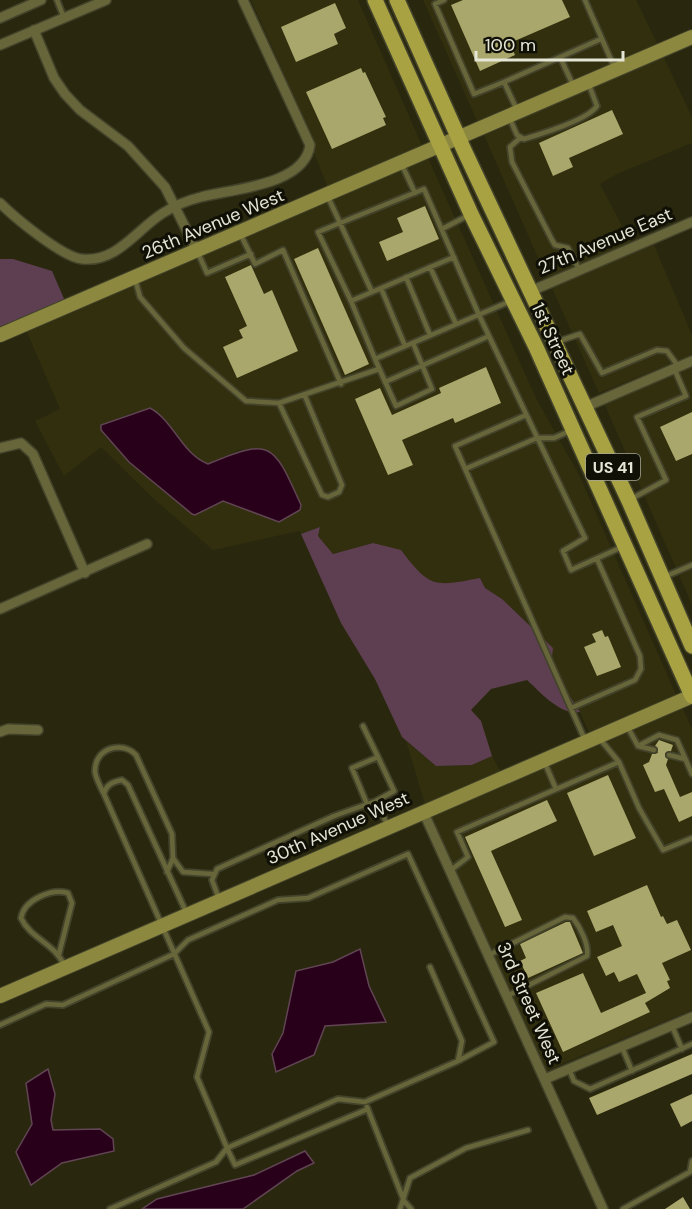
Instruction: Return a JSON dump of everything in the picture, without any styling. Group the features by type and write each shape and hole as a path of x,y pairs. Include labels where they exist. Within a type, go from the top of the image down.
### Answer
{"main road":[{"name":"1st Street","path":"375,0 471,214 514,300 573,429 692,696"},
{"name":"1st Street","path":"397,0 458,138 629,501 692,646"},
{"path":"514,300 534,321 574,403 585,407"},
{"path":"573,429 581,430 586,435 626,524 650,551"}],"street":[{"path":"0,18 41,0"},
{"path":"0,45 106,0"},
{"path":"0,202 51,243 80,259 92,259 115,252 163,213 176,207 201,197 238,191 274,181 294,168 309,152 310,145 243,0"},
{"path":"34,30 54,78 65,94 80,110 128,146 145,163 165,187 196,251"},
{"name":"26th Avenue West","path":"0,335 692,37"},
{"name":"27th Avenue East","path":"531,291 692,222"},
{"path":"585,407 692,361"},
{"path":"0,448 21,443 33,454 85,573"},
{"path":"0,609 147,544"},
{"name":"30th Avenue West","path":"0,996 543,758 692,696"},
{"path":"0,732 8,729 38,730"},
{"name":"3rd Street West","path":"423,811 603,1209"},
{"path":"545,1079 692,1017"}],"lane":[{"path":"57,0 64,18"},
{"path":"444,0 435,4 474,94 601,39"},
{"path":"585,0 615,70"},
{"path":"560,57 574,88"},
{"path":"504,82 520,138"},
{"path":"580,271 568,248 555,245 552,240 510,156 510,147 520,138 540,134 594,111 596,101 588,82"},
{"path":"401,163 415,193"},
{"path":"413,343 432,389 396,406 351,301 318,232 424,189 479,315 585,538 563,550 571,570 625,546"},
{"path":"327,194 372,292"},
{"path":"442,229 471,214"},
{"path":"240,232 255,264 283,250 340,384"},
{"path":"196,251 207,273 251,254"},
{"path":"351,301 454,256"},
{"path":"430,267 456,324"},
{"path":"406,277 430,335"},
{"path":"134,278 140,297 184,348 246,401 279,403 379,369"},
{"path":"381,288 405,346"},
{"path":"375,359 514,300"},
{"path":"555,342 580,334 602,373 657,350 667,351 676,367 686,396 637,417 666,480 629,501"},
{"path":"385,382 489,336"},
{"path":"279,403 322,495 328,497 339,492 342,485 305,396"},
{"path":"526,415 455,446 571,708 591,738 619,762 639,808 663,850 692,838"},
{"path":"465,469 537,438 554,438 573,429"},
{"path":"571,708 635,680 641,669 640,656 597,559"},
{"path":"662,578 691,565 692,572"},
{"path":"625,724 638,746 654,750"},
{"path":"173,858 183,872 212,874 224,864 376,801 394,791 363,726"},
{"path":"638,746 659,735 677,740 690,765 692,774"},
{"path":"167,872 173,858 172,834 136,755 129,747 120,746 111,749 98,759 95,774 209,1032 196,1077 235,1165 368,1109"},
{"path":"669,755 685,759"},
{"path":"367,804 352,768 378,757"},
{"path":"543,758 556,789"},
{"path":"450,870 468,857 457,832 619,762"},
{"path":"104,795 105,788 113,782 122,780 128,785 187,914"},
{"path":"376,801 388,826"},
{"path":"0,1024 46,1004 63,1005 174,954 188,940 278,900 308,898 408,854 494,1042 458,1061 365,1102 338,1099 227,1148 216,1162 110,1209"},
{"path":"212,874 212,884 219,900"},
{"path":"59,954 72,903 68,893 62,891 50,892 33,901 26,907 21,918 27,928 59,954 65,968"},
{"path":"489,955 565,916 573,918 587,946 587,956 507,996"},
{"path":"430,967 462,1041 458,1061"},
{"path":"672,1026 682,1049"},
{"path":"569,1069 574,1081 590,1089 692,1044"},
{"path":"622,1047 632,1071"},
{"path":"365,1102 404,1201 411,1209"},
{"path":"400,1209 410,1178 476,1144 528,1130"},
{"path":"623,1209 691,1174 692,1161"}],"shaded area":[{"path":"251,0 358,0 423,148 328,188 314,153 314,142"},
{"path":"423,0 636,0 658,45 479,125"},
{"path":"663,56 692,117 692,143 617,174 600,184 631,243 547,278 484,135"},
{"path":"428,158 536,398 580,477 677,697 589,732 580,712 551,667 502,599 485,588 480,578 446,585 421,577 401,550 373,543 333,554 318,536 320,527 301,534 299,531 213,550 153,498 101,447 64,476 35,421 60,409 26,330","holes":["136,411 196,459 208,464 241,449 265,449 278,458 286,472 243,509 223,501 192,514 129,462 103,434 101,425"]},
{"path":"654,245 692,335 692,355 599,393 552,288"},
{"path":"0,259 13,259 52,271 65,301 0,329"},
{"path":"692,367 692,605 604,403"},
{"path":"150,408 165,421 191,452 208,464 246,450 268,451 284,469 301,505 300,510 279,522 223,501 195,515 192,514 129,462 101,430 101,425"},
{"path":"320,527 318,536 333,554 373,543 401,550 419,572 434,582 452,583 480,578 485,588 502,599 553,648 551,667 580,712 558,707 527,680 491,689 471,710 481,721 492,756 472,765 436,766 402,737 375,679 341,623 301,534"},
{"path":"682,707 692,729 692,1010 547,1070 430,814"},
{"path":"406,741 436,766 472,765 492,756 500,771 425,804"},
{"path":"360,949 369,986 386,1022 325,1026 314,1055 276,1072 272,1054 283,1033 296,971 333,962"},
{"path":"48,1069 55,1094 51,1120 53,1130 100,1129 113,1139 114,1151 62,1163 31,1185 16,1152 32,1124 26,1083"},
{"path":"305,1151 314,1163 297,1171 243,1209 142,1209 157,1199 254,1175"}],"building":[{"path":"463,0 562,0 570,17 510,43 515,55 480,71 451,5"},
{"path":"335,3 346,28 334,34 338,44 296,62 281,27"},
{"path":"361,68 386,117 383,118 386,125 332,149 306,92"},
{"path":"612,110 623,134 569,158 573,167 553,176 539,143"},
{"path":"425,206 439,239 387,261 379,242 403,232 397,218"},
{"path":"318,248 369,364 345,375 294,259"},
{"path":"251,265 264,294 272,290 298,351 237,378 223,347 243,338 239,330 247,326 225,277"},
{"path":"486,367 501,403 455,423 453,418 402,440 413,465 388,475 355,399 380,388 392,415 441,393 439,388"},
{"path":"692,412 692,454 676,461 660,427"},
{"path":"602,630 605,637 608,636 621,667 597,676 584,647 596,642 592,634"},
{"path":"659,740 673,745 671,751 665,753 668,759 666,765 680,797 692,792 692,816 679,822 664,789 655,792 643,765 649,762 652,754 658,753 655,746"},
{"path":"608,775 636,838 594,856 567,793"},
{"path":"547,800 557,821 491,851 522,920 505,927 465,837"},
{"path":"647,885 661,917 663,916 667,924 677,920 691,950 662,963 670,980 667,981 670,988 645,1003 650,1012 563,1052 536,993 583,973 601,1013 646,993 637,974 619,982 614,972 606,976 597,957 622,946 613,925 596,932 587,911"},
{"path":"570,922 583,953 528,978 520,961 526,958 520,944"},
{"path":"692,1054 692,1074 597,1115 589,1098"},
{"path":"692,1094 692,1121 681,1127 670,1104"},
{"path":"683,1197 690,1209 665,1209"}]}
